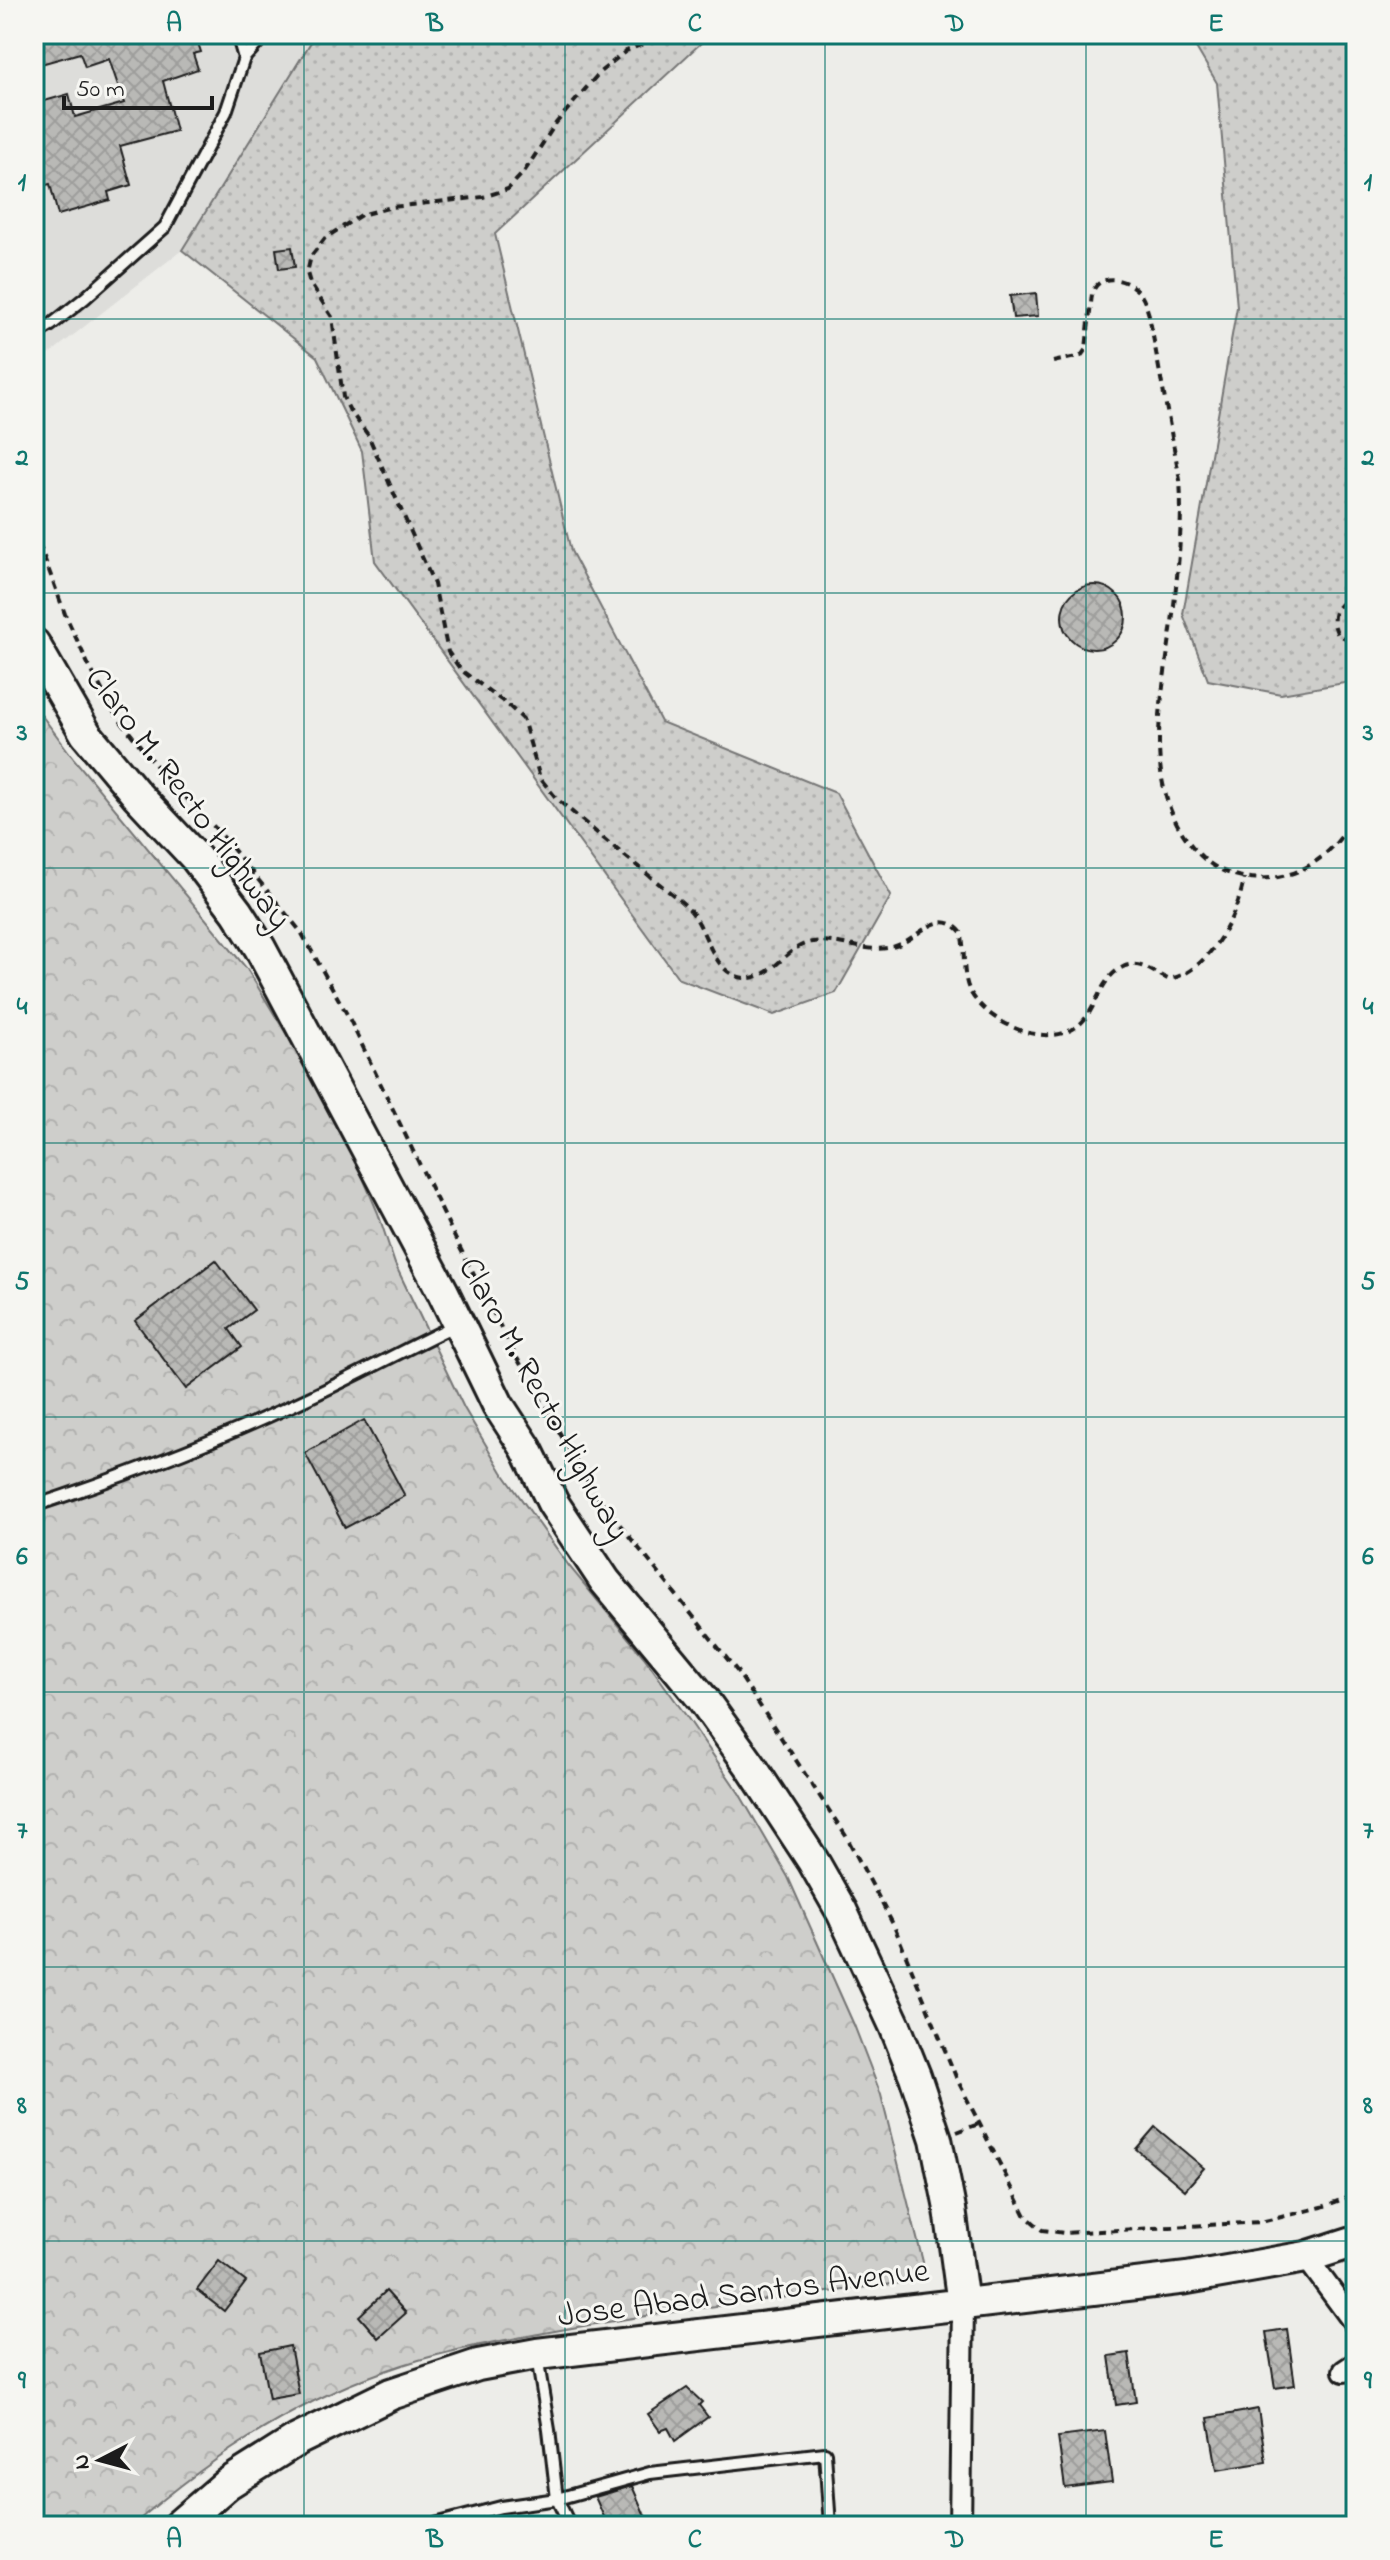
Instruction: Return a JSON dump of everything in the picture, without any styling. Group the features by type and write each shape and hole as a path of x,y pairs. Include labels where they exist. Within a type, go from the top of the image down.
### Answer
{"main road":[{"name":"Claro M. Recto Highway","path":"34,644 86,734 206,870 260,948 498,1405 526,1448 553,1503 605,1581 702,1698 750,1765 798,1835 842,1912 895,2026 936,2139 950,2209 963,2304"},
{"name":"Jose Abad Santos Avenue","path":"178,2526 227,2484 286,2448 391,2394 478,2365 537,2354 1187,2278 1306,2257 1356,2241"}],"street":[{"path":"1306,2257 1356,2325"},
{"path":"960,2526 963,2304"}],"lane":[{"path":"237,34 244,58"},
{"path":"34,335 85,298 165,227 226,112 244,58 266,34"},
{"path":"34,1506 173,1457 292,1406 458,1324"},
{"path":"537,2354 557,2499 570,2526"},
{"path":"427,2526 501,2507 557,2499 650,2473 825,2453 830,2526"}],"path":[{"path":"668,34 626,51 600,72 556,123 508,189 483,197 392,207 361,215 325,238 311,256 307,273 332,317 343,397 368,435 434,584 448,652 461,670 523,719 540,778 548,789 690,910 712,950 729,972 739,977 760,977 800,946 813,942 871,949 893,947 905,943 933,923 949,923 961,932 970,991 984,1007 1016,1029 1048,1036 1061,1034 1080,1024 1108,978 1124,966 1145,966 1168,979 1188,972 1213,949 1231,920 1242,894 1244,878"},
{"path":"1053,362 1081,356 1086,349 1092,294 1101,280 1122,281 1141,295 1149,315 1175,446 1182,507 1173,614 1159,714 1160,768 1172,815 1188,843 1220,870 1244,878 1277,877 1314,864 1333,848 1356,814"},
{"path":"34,530 65,614 115,714 162,773 220,833 301,932 348,1016 513,1351 593,1491 737,1671 846,1836 894,1926 956,2077 1026,2216 1042,2230 1065,2233 1261,2222 1322,2207 1356,2194"},
{"path":"1356,595 1339,603 1333,613 1338,635 1356,642"}],"shaded area":[{"path":"34,34 316,34 182,250 34,366"}],"green space":[{"path":"316,34 718,34 703,41 495,234 571,551 661,722 836,793 891,896 836,993 774,1015 679,979 375,561 362,451 317,357 182,250"},
{"path":"1188,34 1356,34 1356,681 1281,694 1208,680 1183,614 1237,307 1217,83"},
{"path":"34,705 74,759 247,969 313,1078 352,1152 378,1213 395,1264 464,1408 502,1472 569,1566 644,1657 687,1717 739,1793 788,1877 854,2025 881,2095 923,2262 921,2275 900,2283 588,2325 504,2340 405,2364 350,2384 283,2417 220,2457 132,2526 34,2526"}],"building":[{"path":"34,34 195,34 201,52 193,54 198,69 163,81 176,131 120,146 131,185 108,192 110,200 58,215 50,184 34,188 34,104 69,94 75,117 124,103 109,59 85,67 80,53 34,66"},
{"path":"292,247 295,267 279,269 276,249"},
{"path":"1036,293 1038,316 1013,318 1010,296"},
{"path":"1094,585 1112,591 1120,599 1126,617 1120,635 1112,643 1094,649 1076,643 1068,635 1062,617 1068,599 1076,591"},
{"path":"216,1260 254,1310 229,1329 242,1347 186,1389 135,1321"},
{"path":"364,1420 405,1496 345,1528 305,1453"},
{"path":"1155,2127 1204,2168 1185,2190 1136,2149"},
{"path":"219,2261 246,2282 224,2311 197,2290"},
{"path":"386,2291 406,2313 378,2338 359,2316"},
{"path":"1287,2329 1295,2385 1275,2388 1266,2332"},
{"path":"290,2346 299,2394 269,2399 260,2352"},
{"path":"1129,2353 1136,2402 1116,2405 1109,2356"},
{"path":"687,2388 702,2402 699,2405 708,2417 675,2441 668,2428 660,2431 648,2414"},
{"path":"1258,2409 1266,2462 1217,2470 1208,2418"},
{"path":"1105,2431 1112,2482 1065,2488 1058,2437"},
{"path":"632,2486 646,2518 628,2526 608,2526 595,2497"}]}
